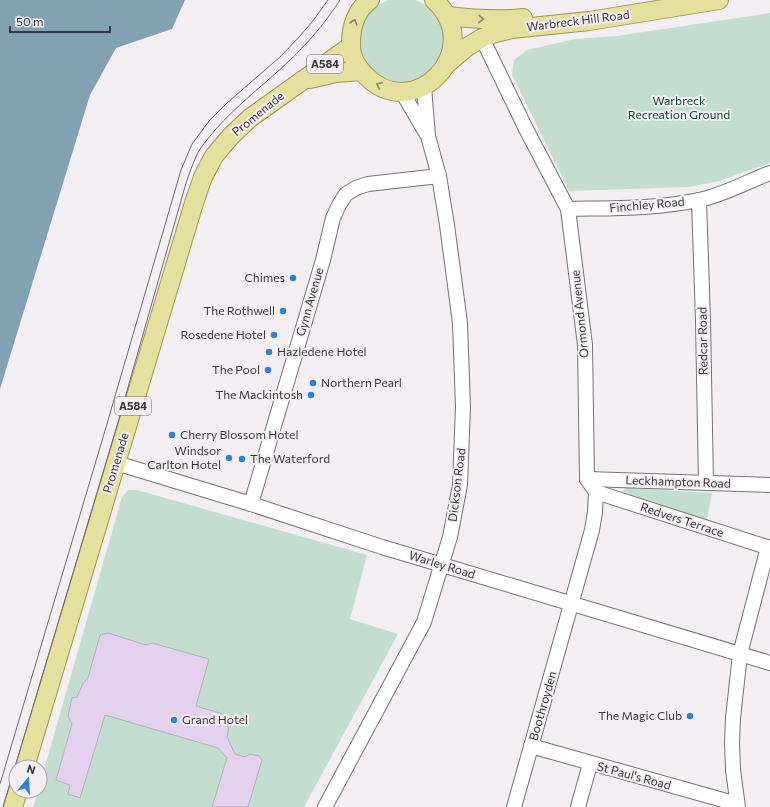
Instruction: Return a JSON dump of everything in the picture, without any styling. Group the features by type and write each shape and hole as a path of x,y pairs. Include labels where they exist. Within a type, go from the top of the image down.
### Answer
{"main road":[{"name":"A584","path":"368,1 356,15 351,30 350,46 354,60 369,80 390,90 402,92 424,87 437,78 452,54 452,29 448,16 441,6 434,0"},
{"name":"Warbreck Hill Road","path":"448,16 468,19 514,19 600,9 656,0"},
{"name":"Warbreck Hill Road","path":"447,64 482,38 512,29 589,21 717,0"},
{"name":"Promenade","path":"27,759 203,177 214,156 231,136 250,118 350,46"},
{"name":"Promenade","path":"300,82 336,73 361,71"}],"street":[{"name":"Ormond Avenue","path":"482,38 526,129 568,209 586,345 587,479"},
{"name":"Dickson Road","path":"325,807 421,627 443,564 460,485 463,407 460,323 453,263 439,176 428,136 424,87"},
{"name":"Dickson Road","path":"402,92 428,136"},
{"name":"Finchley Road","path":"568,209 656,207 699,200 730,190 770,173"},
{"name":"Gynn Avenue","path":"251,504 323,260 333,218 339,204 346,194 356,188 368,184 439,176"},
{"name":"Redcar Road","path":"699,200 706,483"},
{"name":"Warley Road","path":"116,462 382,547 770,663"},
{"name":"Leckhampton Road","path":"587,479 770,485"},
{"path":"571,604 595,512 596,492 587,479"},
{"name":"Redvers Terrace","path":"596,492 769,548"},
{"path":"738,805 734,770 733,718 740,654 769,548"},
{"name":"Boothroyden","path":"514,807 571,604"},
{"name":"St Paul's Road","path":"531,746 738,805"},
{"path":"578,807 590,764"}],"green space":[{"path":"402,-2 418,1 432,10 441,24 444,40 441,56 432,70 418,79 402,82 386,79 372,70 363,56 360,40 363,24 372,10 386,1"},
{"name":"Warbreck Recreation Ground","path":"770,13 770,163 719,181 688,187 569,191 512,75 514,60 527,50 575,39 617,36"},
{"path":"627,488 712,493 707,520 622,492"},
{"path":"128,490 137,490 367,555 350,619 398,634 304,807 33,807 36,799 48,799 47,759 122,497"}],"water":[{"path":"0,0 185,0 172,29 116,48 90,95 0,389"}],"building":[{"name":"Grand Hotel","path":"108,633 146,645 152,643 209,659 196,706 223,714 229,725 227,737 235,754 245,757 250,754 259,756 262,760 248,807 212,807 227,758 218,748 105,715 80,798 68,794 70,785 56,780 72,724 68,716 72,698 77,697 83,683 88,678 100,635"}],"tram line":[{"path":"0,784 181,170 192,144 209,121 227,103 280,57 312,22 328,0"},
{"path":"3,807 119,419 193,163 204,143 215,130 233,111 280,70 303,47 323,24 340,0"}],"place":[{"name":"Chimes","path":"293,278"},
{"name":"The Rothwell","path":"283,311"},
{"name":"Rosedene Hotel","path":"274,335"},
{"name":"Hazledene Hotel","path":"269,352"},
{"name":"The Pool","path":"268,370"},
{"name":"Northern Pearl","path":"313,383"},
{"name":"The Mackintosh","path":"311,395"},
{"name":"Cherry Blossom Hotel","path":"172,435"},
{"name":"Windsor Carlton Hotel","path":"229,458"},
{"name":"The Waterford","path":"242,459"},
{"name":"The Magic Club","path":"690,716"},
{"name":"Grand Hotel","path":"174,720"}]}
